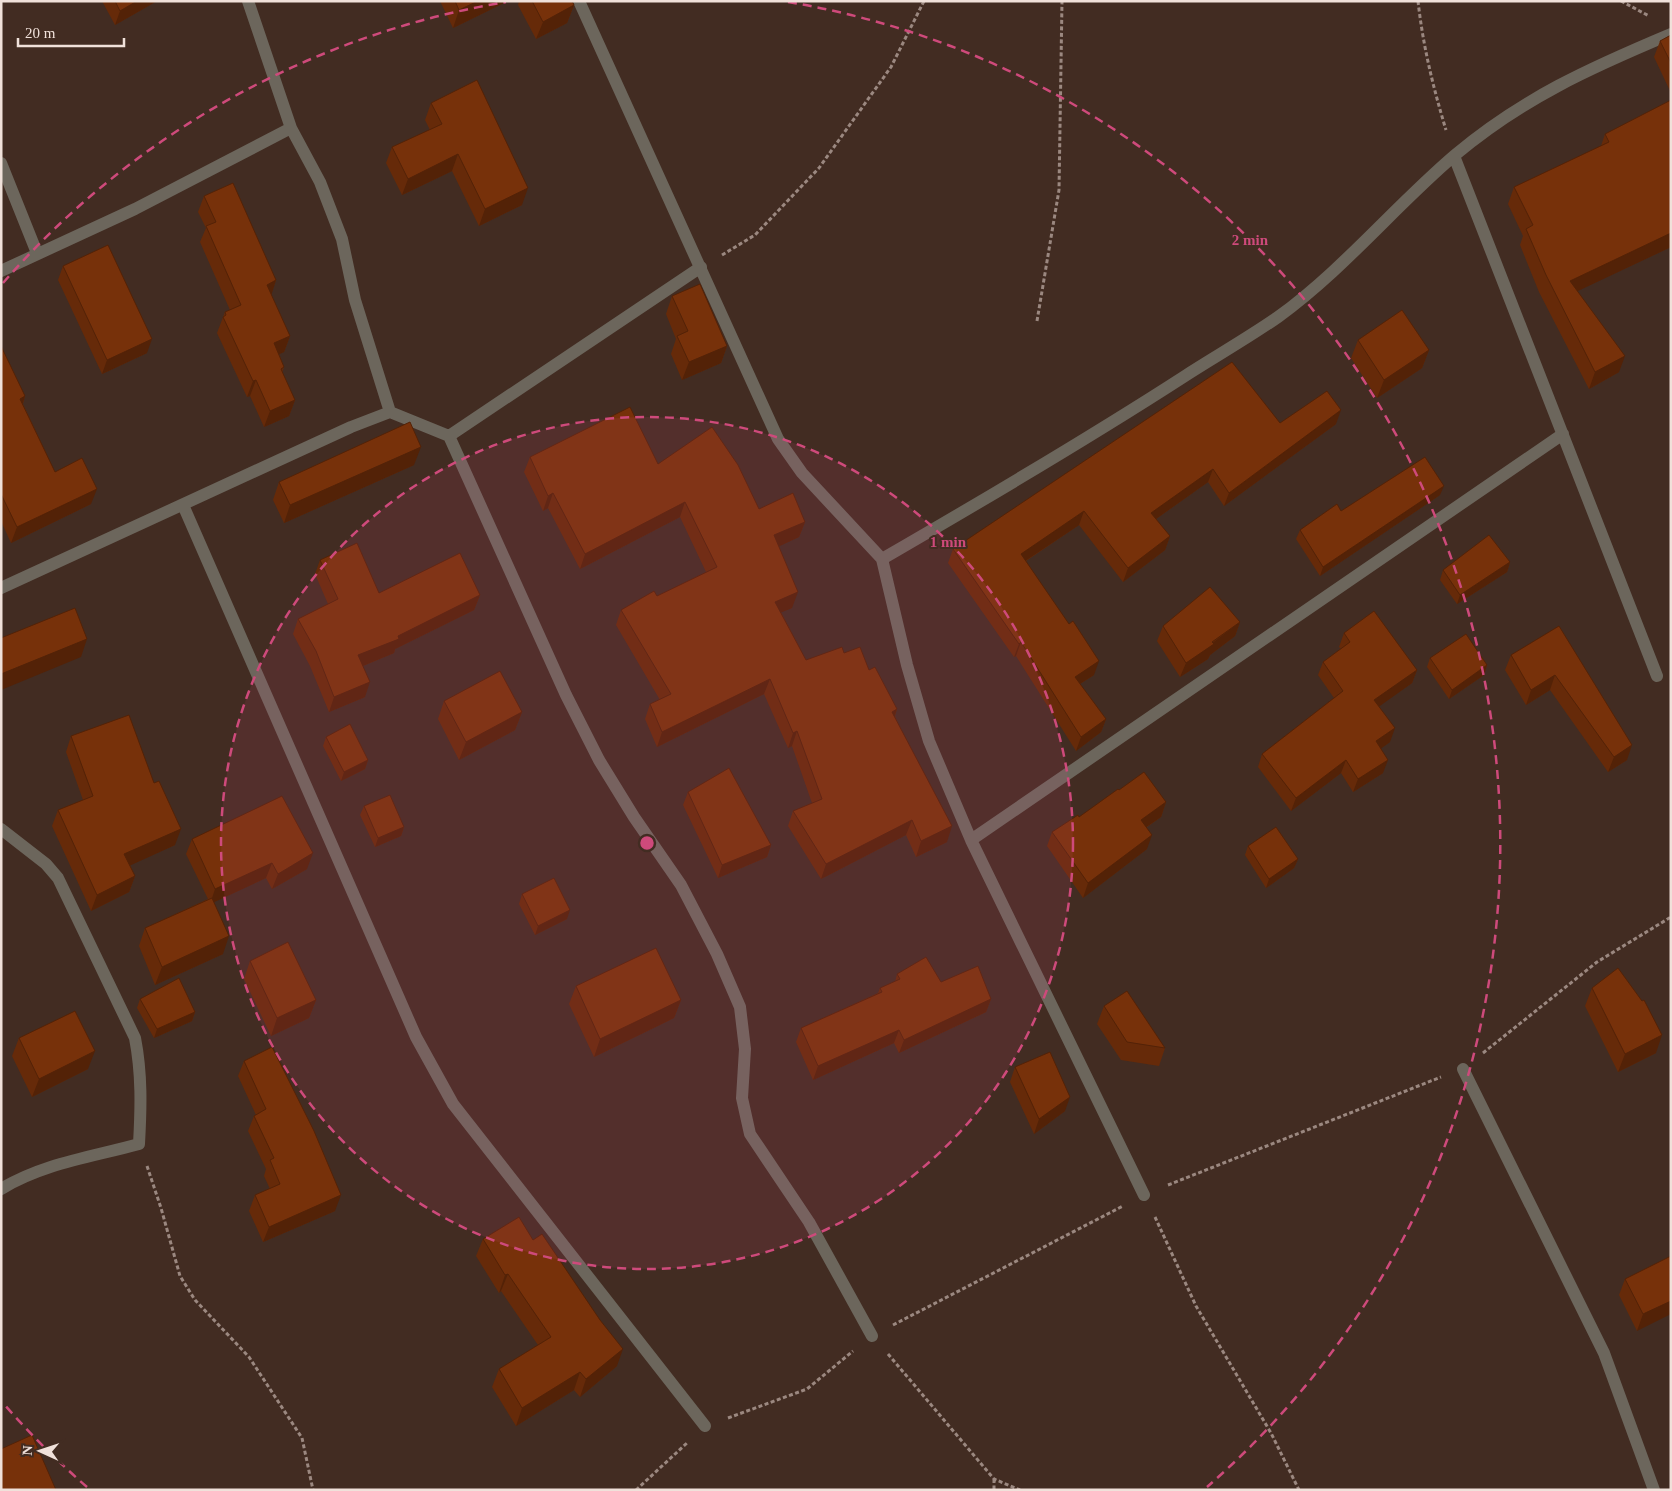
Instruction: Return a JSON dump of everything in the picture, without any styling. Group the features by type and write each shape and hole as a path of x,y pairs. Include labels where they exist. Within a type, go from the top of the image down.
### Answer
{"street":[{"path":"248,1 291,128 320,182 342,239 356,300 390,412"},
{"path":"579,1 778,438 802,474 882,560 906,665 929,741 971,840 1144,1195"},
{"path":"882,560 1086,440 1277,317 1323,282 1365,239 1454,156 1504,116 1546,90 1671,34"},
{"path":"1,271 135,209 291,128"},
{"path":"1454,156 1657,676"},
{"path":"1,163 37,254"},
{"path":"449,436 701,267"},
{"path":"1,588 351,427 390,412 449,436 566,695 599,760 634,817 681,885 717,954 740,1007 745,1050 742,1098 750,1134 810,1222 872,1336"},
{"path":"971,840 1563,434"},
{"path":"183,505 416,1037 448,1096 490,1153 705,1426"},
{"path":"1,829 46,864 58,878 135,1038 140,1063 142,1090 139,1144 72,1159 21,1177 1,1189"},
{"path":"1463,1068 1604,1353 1654,1490"}],"path":[{"path":"701,267 755,235 819,168 891,67 924,1"},
{"path":"1037,321 1059,190 1062,1"},
{"path":"1418,1 1430,79 1454,156"},
{"path":"139,1144 162,1208 180,1276 195,1300 249,1356 302,1438 313,1490"},
{"path":"1144,1195 1196,1306 1270,1433 1299,1490"},
{"path":"872,1336 994,1478 1020,1490"},
{"path":"994,1478 994,1490"}],"building":[{"path":"115,1 137,1 120,11"},
{"path":"455,1 478,1 459,10"},
{"path":"532,1 572,1 574,5 543,22"},
{"path":"1671,35 1671,63 1660,41"},
{"path":"477,80 528,188 485,209 458,154 408,179 392,147 442,124 431,103"},
{"path":"1671,100 1671,233 1570,281 1625,356 1595,372 1546,275 1526,229 1533,225 1514,187 1609,142 1605,134"},
{"path":"233,183 276,280 267,285 290,336 274,343 284,367 281,369 295,400 270,411 256,380 253,381 223,317 226,315 225,312 241,305 206,226 216,222 204,196"},
{"path":"108,245 152,339 107,360 63,266"},
{"path":"700,284 727,346 689,362 677,336 688,331 672,296"},
{"path":"1402,310 1429,350 1384,380 1358,340"},
{"path":"1,346 25,396 20,399 55,472 82,458 97,489 17,527 1,494"},
{"path":"1232,362 1280,423 1327,391 1341,410 1229,493 1213,469 1151,513 1170,536 1128,568 1084,511 1021,554 1069,624 1073,621 1099,661 1075,677 1106,719 1081,737 1021,642 1019,644 953,549"},
{"path":"630,407 658,464 712,427 738,465 759,509 793,493 805,522 774,535 798,592 775,602 806,660 842,647 844,653 860,647 869,670 875,667 897,709 892,712 952,826 921,841 912,820 826,864 793,811 822,799 797,731 793,733 770,679 662,732 650,704 671,694 621,610 654,591 657,596 717,567 685,502 585,554 553,493 548,496 530,457"},
{"path":"410,422 421,447 290,505 279,482"},
{"path":"1425,457 1444,486 1323,567 1300,530 1337,504 1341,511"},
{"path":"1489,535 1510,562 1460,595 1443,570"},
{"path":"357,543 379,593 460,553 480,595 398,636 399,639 358,655 370,682 334,697 316,651 298,619 338,599 320,560"},
{"path":"1210,587 1240,622 1212,642 1214,644 1186,663 1163,626"},
{"path":"75,608 87,639 1,674 1,638"},
{"path":"1374,611 1417,670 1374,700 1395,728 1376,741 1388,760 1358,779 1346,760 1296,798 1262,754 1343,691 1323,662 1350,642 1344,633"},
{"path":"1559,626 1632,745 1614,757 1555,675 1531,690 1511,655"},
{"path":"1466,634 1487,665 1452,690 1430,658"},
{"path":"500,671 522,712 466,742 444,701"},
{"path":"129,715 154,783 159,781 181,829 124,854 135,876 97,895 58,810 93,796 71,736"},
{"path":"350,724 368,760 344,772 326,737"},
{"path":"729,768 771,845 722,865 688,792"},
{"path":"1144,772 1166,802 1141,820 1152,835 1088,883 1052,832 1078,815 1079,817"},
{"path":"390,795 404,827 378,838 364,806"},
{"path":"282,796 313,853 278,874 272,863 215,889 192,839"},
{"path":"1276,827 1298,859 1269,879 1248,846"},
{"path":"554,878 570,910 538,926 522,894"},
{"path":"212,898 229,936 162,967 145,928"},
{"path":"288,942 316,1000 277,1018 250,961"},
{"path":"656,948 681,1000 600,1039 576,986"},
{"path":"926,957 941,982 978,966 991,999 904,1040 899,1030 818,1066 801,1028 882,992 880,988 900,979 897,974"},
{"path":"1618,968 1642,1001 1644,1000 1662,1035 1625,1054 1592,988"},
{"path":"179,978 195,1012 157,1029 140,999"},
{"path":"1127,991 1165,1048 1127,1042 1104,1006"},
{"path":"75,1011 95,1051 39,1079 19,1038"},
{"path":"272,1047 314,1131 341,1195 269,1227 255,1195 280,1184 270,1160 274,1158 254,1116 266,1109 244,1061"},
{"path":"1050,1052 1070,1097 1039,1119 1015,1067"},
{"path":"519,1217 533,1240 542,1234 600,1320 623,1349 586,1379 580,1372 522,1408 499,1369 551,1337 508,1274 505,1275 483,1239"},
{"path":"1671,1256 1671,1301 1643,1314 1625,1279"},
{"path":"32,1435 56,1490 1,1490 1,1449"}]}
